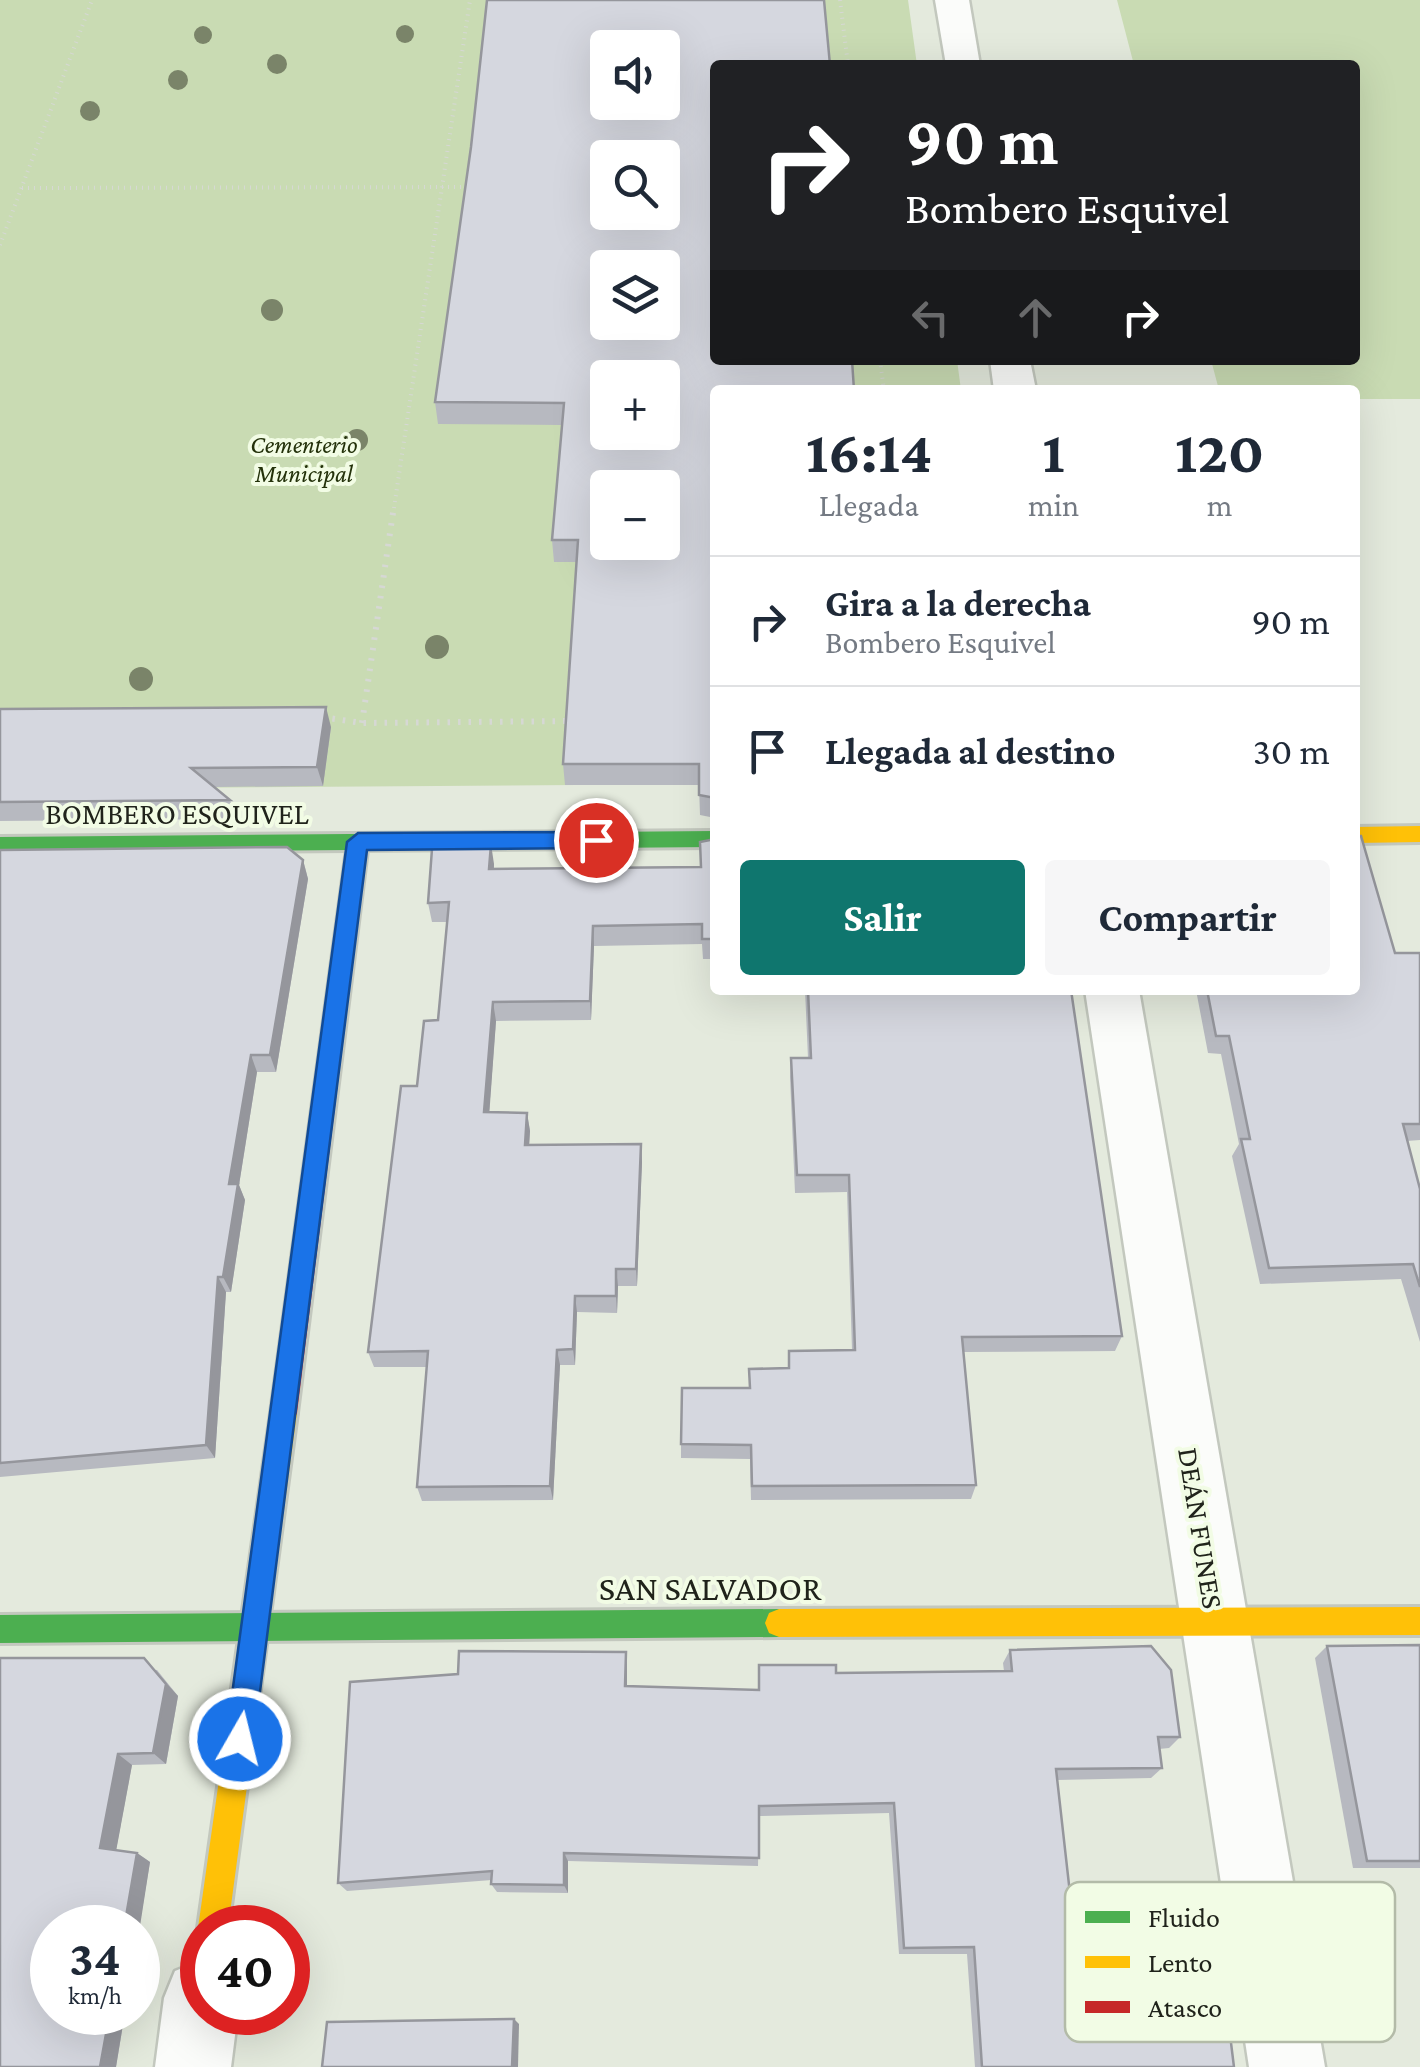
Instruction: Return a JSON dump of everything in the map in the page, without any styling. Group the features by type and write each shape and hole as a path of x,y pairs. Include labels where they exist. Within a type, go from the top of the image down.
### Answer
{"street":[{"path":"952,0 962,60"},
{"path":"1360,834 1420,834"},
{"name":"BOMBERO ESQUIVEL","path":"0,844 710,839"},
{"path":"216,1905 358,842"},
{"name":"DEÁN FUNES","path":"1113,995 1258,1882"},
{"name":"SAN SALVADOR","path":"0,1629 1216,1619 1420,1621"},
{"path":"192,2067 197,2035"},
{"name":"DEÁN FUNES","path":"1283,2042 1287,2067"}],"path":[{"path":"0,245 92,0"},
{"path":"362,723 470,0"},
{"path":"840,0 847,60"},
{"path":"22,188 478,187"},
{"path":"314,716 362,723 578,721"}],"green space":[{"name":"Cementerio Municipal","path":"0,0 908,0 916,60 710,60 710,365 958,365 960,385 710,385 710,784 0,789"},
{"path":"1117,0 1420,0 1420,399 1360,399 1360,385 1218,385 1212,365 1360,365 1360,60 1133,60"}],"building":[{"path":"487,0 824,0 830,60 710,60 710,365 852,365 854,385 710,385 710,797 699,795 699,764 563,764 578,540 552,540 564,403 435,402"},
{"path":"326,707 317,767 191,768 230,800 0,802 0,709"},
{"path":"1361,836 1395,953 1420,953 1420,1124 1403,1124 1420,1189 1420,1287 1413,1264 1269,1268 1241,1139 1250,1139 1229,1036 1216,1036 1208,995 1360,995"},
{"path":"710,840 710,939 702,939 702,924 593,926 590,1001 493,1002 484,1112 527,1113 525,1145 641,1144 636,1269 616,1269 616,1296 575,1296 573,1349 557,1350 550,1486 417,1487 428,1351 368,1352 401,1086 417,1086 424,1021 438,1020 449,902 428,903 432,849 437,844 491,844 489,869 701,867 700,842"},
{"path":"287,847 303,860 270,1055 251,1055 229,1184 238,1184 223,1277 218,1277 206,1445 0,1463 0,850"},
{"path":"808,995 1072,995 1122,1336 962,1337 976,1485 752,1486 751,1445 681,1444 682,1388 750,1388 749,1369 789,1368 789,1351 855,1350 849,1175 797,1175 791,1058 811,1058"},
{"path":"1420,1645 1420,1861 1367,1861 1327,1646"},
{"path":"1151,1646 1171,1670 1180,1737 1158,1737 1162,1768 1056,1769 1069,1882 1065,1882 1065,2042 1231,2042 1234,2067 982,2067 974,1947 904,1948 894,1803 759,1806 759,1858 564,1853 564,1885 491,1884 492,1871 338,1883 350,1682 458,1674 459,1651 626,1652 625,1686 759,1690 759,1665 836,1665 836,1673 1012,1671 1010,1650"},
{"path":"0,1658 144,1658 166,1684 153,1753 118,1754 100,1848 137,1853 128,1905 30,1905 30,2035 106,2035 100,2067 0,2067"},
{"path":"514,2019 512,2067 322,2067 327,2022"}],"traffic: fast":[{"path":"0,845 710,839"},
{"path":"0,1629 779,1623"}],"traffic: slow":[{"path":"1360,835 1420,834"},
{"path":"216,1905 284,1413"},
{"path":"779,1623 1420,1621"}],"traffic: jam":[{"path":"284,1413 358,842"}],"route":[{"path":"240,1739 358,842 596,840"}]}
